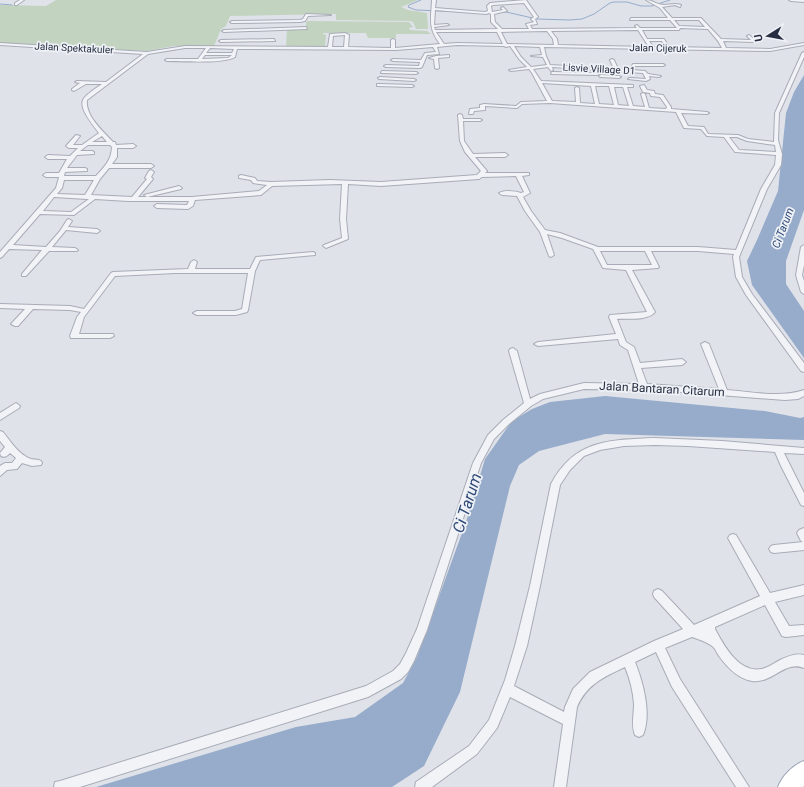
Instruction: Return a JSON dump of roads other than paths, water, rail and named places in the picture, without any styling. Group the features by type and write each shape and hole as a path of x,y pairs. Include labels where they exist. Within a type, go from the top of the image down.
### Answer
{"main road":[{"path":"788,787 804,771"}],"street":[{"path":"16,4 22,0"},
{"path":"434,0 432,26 433,31 443,45"},
{"path":"648,0 657,5 678,27"},
{"path":"657,5 665,0"},
{"path":"791,0 804,1"},
{"path":"525,1 536,17 534,19 536,23 528,24 534,35"},
{"path":"506,46 488,6 492,5 491,4 531,1"},
{"path":"657,5 675,4 680,6 670,7"},
{"path":"434,10 492,13 506,11 503,8"},
{"path":"301,25 254,26 232,22 257,20 300,21 307,15 329,15"},
{"path":"651,47 629,17 700,19 720,40 725,49"},
{"path":"305,18 334,19"},
{"path":"688,19 696,28"},
{"path":"248,47 257,20"},
{"path":"432,26 447,25"},
{"path":"433,31 462,32 679,29 678,27 708,28"},
{"path":"222,36 278,34 306,28"},
{"path":"548,30 555,39 556,46"},
{"path":"224,31 253,31 278,34"},
{"path":"457,44 462,32"},
{"path":"268,46 278,34"},
{"path":"330,48 330,36 347,34 346,48"},
{"path":"720,40 754,41 749,36"},
{"path":"221,41 274,40"},
{"path":"393,40 393,49"},
{"path":"646,40 663,40 668,48"},
{"path":"535,41 537,46"},
{"name":"Jalan Spektakuler","path":"0,44 147,53 189,47 330,48"},
{"name":"Jalan Cijeruk","path":"330,48 393,49 435,47 457,44 773,50 804,44"},
{"path":"512,46 520,58 531,68 550,102"},
{"path":"542,46 544,56 557,82"},
{"path":"178,60 189,47"},
{"path":"435,47 438,52"},
{"path":"199,60 208,48"},
{"path":"167,60 225,60 232,58 235,48"},
{"path":"386,66 420,67 426,54 444,52"},
{"path":"87,196 98,178 114,157 114,145 91,119 84,102 147,53"},
{"path":"804,53 777,112 777,144 779,154 778,165 764,188 738,252 737,267 739,277 749,295 804,369"},
{"path":"204,54 233,54"},
{"path":"393,60 424,60 448,56"},
{"path":"533,56 544,56"},
{"path":"436,57 437,68"},
{"path":"612,60 616,69"},
{"path":"636,71 630,60 658,60"},
{"path":"565,61 566,67"},
{"path":"514,65 522,74"},
{"name":"Lisvie Village D1","path":"511,70 550,66 566,67 583,65 636,71 647,77"},
{"path":"633,65 663,65"},
{"path":"385,90 394,91 401,67"},
{"path":"628,70 631,82"},
{"path":"382,72 416,73"},
{"path":"546,75 619,77"},
{"path":"541,82 625,86 631,82 647,77 659,76"},
{"path":"380,78 414,80"},
{"path":"77,82 107,83"},
{"path":"74,90 85,82"},
{"path":"593,84 596,104"},
{"path":"379,85 412,86"},
{"path":"611,85 616,105"},
{"path":"625,86 631,106"},
{"path":"642,86 644,91 660,93 668,107 668,111"},
{"path":"577,88 578,102"},
{"path":"643,94 647,107"},
{"path":"468,120 468,114 471,114 473,109 483,108 482,106 484,105 517,107 520,103 550,102 707,113"},
{"path":"681,111 686,127 701,128 706,134 728,134 741,136 747,140 777,144"},
{"path":"471,114 479,114"},
{"path":"480,120 468,120 460,117 462,141 483,170 484,173 481,176"},
{"path":"0,256 59,188 63,174 72,158 84,146 102,133"},
{"path":"728,134 737,151 779,154"},
{"path":"78,136 69,146 133,146"},
{"path":"77,152 92,153"},
{"path":"472,156 506,155"},
{"path":"48,157 72,158"},
{"path":"108,166 150,166"},
{"path":"46,175 85,170"},
{"path":"134,199 150,180 148,178 151,172"},
{"path":"63,174 98,178"},
{"path":"502,193 516,193 520,195 527,193 518,174"},
{"path":"241,177 253,179 256,182 270,184 330,182 402,183 481,176 527,174"},
{"path":"481,176 484,180 489,180"},
{"path":"326,246 345,239 343,219 345,183"},
{"path":"53,195 134,199 192,199 262,192 270,184"},
{"path":"142,199 148,195 180,188"},
{"path":"520,195 528,211 543,232 551,255"},
{"path":"38,212 72,214 94,197"},
{"path":"157,206 188,206 191,205 192,199"},
{"path":"24,275 65,228 69,221"},
{"path":"65,228 97,231"},
{"path":"543,232 564,235 585,246 596,248 616,250 698,249 738,252"},
{"path":"7,247 76,250"},
{"path":"804,247 799,275 804,291"},
{"path":"596,248 605,267 656,267 647,249"},
{"path":"198,312 236,313 245,310 252,271 258,258 313,254"},
{"path":"191,270 194,262"},
{"path":"628,268 651,312 645,315 614,316 623,343 631,349 644,387"},
{"path":"110,336 74,336 81,317 113,274 191,270 252,271"},
{"path":"0,306 70,308 85,311"},
{"path":"15,324 30,308"},
{"path":"538,344 620,336"},
{"path":"705,344 724,392"},
{"path":"513,350 528,404"},
{"path":"638,366 682,362"},
{"name":"Jalan Bantaran Citarum","path":"60,787 368,691 401,672 411,656 422,630 477,463 491,437 506,422 528,404 552,393 584,386 644,387 785,397 798,396 804,393"},
{"path":"0,417 16,406"},
{"path":"0,434 7,451 22,457 33,464 38,463"},
{"path":"421,787 473,750 493,724 507,689 521,646 556,484 564,470 582,454 600,446 617,443 669,442 804,451"},
{"path":"778,450 804,502"},
{"path":"0,472 6,467 14,466 22,457"},
{"path":"804,532 802,533 804,538"},
{"path":"733,538 766,599 786,632 804,630"},
{"path":"774,549 804,546"},
{"path":"560,787 568,720 571,707 577,693 594,676 658,644 708,625 766,599 804,590"},
{"path":"658,594 692,631 714,641"},
{"path":"708,625 714,641 730,662 741,671 748,674 761,675 794,659 802,660 804,662"},
{"path":"658,644 676,683 743,787"},
{"path":"628,658 639,688 641,710 639,731"},
{"path":"507,689 568,720"}],"water":[{"name":"Ci Tarum","path":"804,75 804,210 786,261 786,284 804,311 804,358 752,285 747,261 778,191 786,113 794,92"},
{"path":"605,396 765,411 800,418 804,417 804,440 605,434 539,451 519,465 510,486 460,692 424,766 392,787 96,787 296,727 355,717 403,683 417,657 466,522 485,459 512,421 532,409 550,402"}],"waterway":[{"path":"421,0 409,5 408,7 416,10 466,12"},
{"path":"485,13 506,12 537,19 570,20 582,19 594,14 610,3 614,2 627,2 641,6 652,6 670,0"},
{"path":"0,4 12,5"}]}
